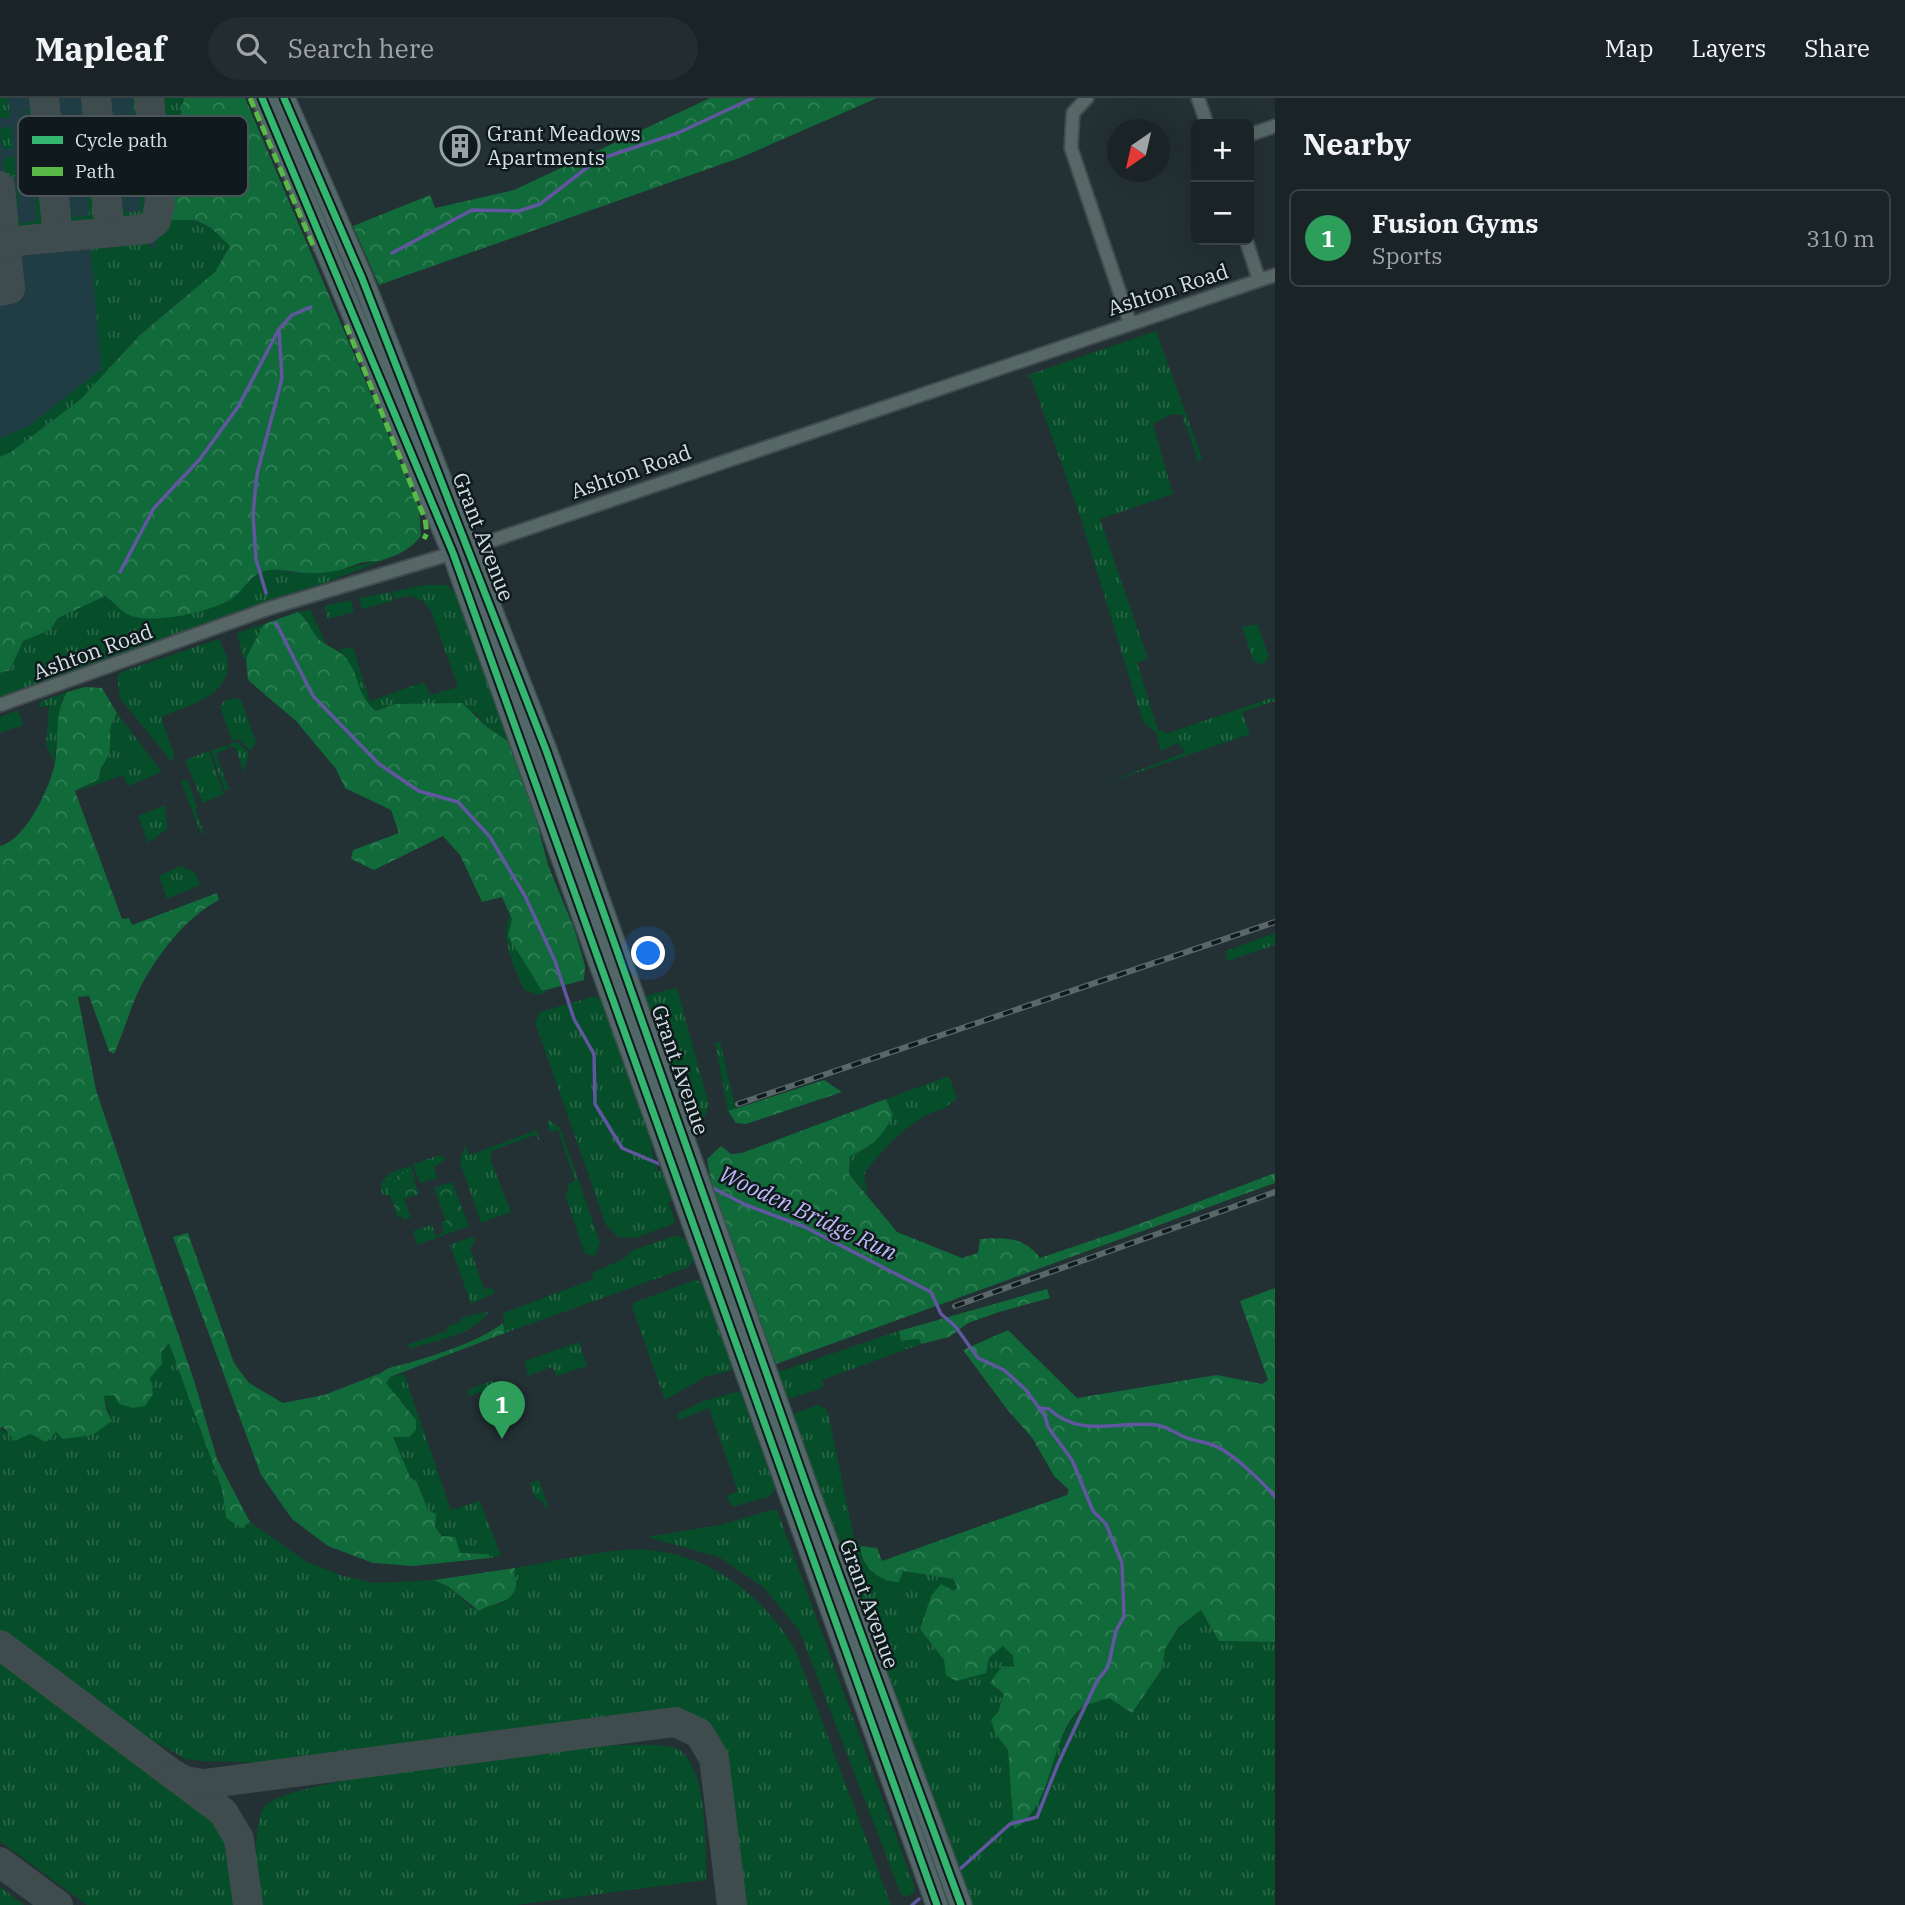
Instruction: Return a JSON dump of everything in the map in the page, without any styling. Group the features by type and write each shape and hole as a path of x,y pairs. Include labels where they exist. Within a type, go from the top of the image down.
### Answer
{"main road":[{"name":"Grant Avenue","path":"262,98 367,318"},
{"name":"Grant Avenue","path":"284,98 367,318 590,869 809,1493 961,1905"},
{"name":"Grant Avenue","path":"461,550 569,877 937,1905"},
{"path":"569,877 590,869"},
{"path":"710,1268 718,1271 735,1315 758,1343"}],"street":[{"path":"1087,98 1072,116 1071,148 1130,323"},
{"path":"1198,98 1205,119"},
{"path":"1254,133 1275,127"},
{"path":"1248,245 1259,280"},
{"name":"Ashton Road","path":"0,705 270,608 461,550 1275,275"}],"shaded area":[{"path":"0,98 241,98 248,116 18,116 18,196 248,196 248,116 410,536 0,685"}],"green space":[{"path":"0,98 8,98 10,118 0,118"},
{"path":"156,98 184,98 181,116 158,116"},
{"path":"184,98 245,98 419,507 421,536 407,549 383,560 362,562 335,571 264,571 254,576 234,597 224,603 180,616 148,619 135,617 125,613 105,596 58,618 50,630 23,641 10,670 0,673 0,457 11,452 81,399 140,335 215,272 230,246 210,227 195,220 172,220 167,214 165,196 248,196 248,116 181,116"},
{"path":"710,98 877,98 742,157 379,285 353,226 430,195 435,208 514,190"},
{"path":"132,99 141,100 144,116 133,116"},
{"path":"27,109 38,112 39,116 28,116"},
{"path":"11,126 13,149 5,149 1,145 0,129"},
{"path":"14,155 16,178 5,176 3,160"},
{"path":"9,187 17,187 19,208 12,209 7,204 6,191"},
{"path":"87,196 98,196 101,210 98,225 76,230 65,227 61,219 64,211 72,211 73,217 89,216"},
{"path":"140,196 152,196 150,217 142,225 128,226 118,223 114,214 115,207 125,207 125,213 141,211"},
{"path":"43,198 47,202 49,220 45,230 18,235 11,232 11,217 19,216 20,223 37,221 35,199"},
{"path":"167,214 173,220 190,220 204,225 230,245 215,272 140,334 81,399 11,452 0,457 0,438 29,426 101,369 90,241 147,235 151,248 156,247 154,233"},
{"path":"1156,331 1202,458 1196,463 1197,457 1182,415 1172,414 1153,424 1173,494 1100,519 1148,659 1137,663 1158,730 1168,733 1275,697 1275,701 1242,712 1250,734 1101,785 1186,752 1177,743 1161,751 1156,733 1143,722 1080,516 1031,378 1025,376"},
{"path":"398,554 0,699 0,673 10,670 23,641 50,630 58,618 105,596 126,614 244,588 254,576 269,570 322,572 361,565"},
{"path":"423,585 447,585 457,594 509,742 487,727 475,712 395,704 376,711 360,689 339,649 353,648 370,701 424,682 430,695 458,687 431,611 423,601 411,596 394,599 392,592"},
{"path":"390,592 393,601 362,609 359,598"},
{"path":"351,600 354,612 328,619 324,606"},
{"path":"310,610 326,643 298,612"},
{"path":"298,612 318,638 347,659 362,694 376,711 395,704 462,703 487,727 509,742 530,796 548,865 575,931 585,966 584,980 542,991 508,936 512,919 502,897 482,902 460,855 443,836 374,870 351,859 353,850 399,833 391,810 345,788 336,769 296,721 248,680 246,658 264,624"},
{"path":"264,624 246,658 243,658 237,633"},
{"path":"1257,624 1269,656 1262,665 1253,660 1242,627"},
{"path":"219,639 228,662 226,676 220,686 203,700 161,717 174,754 173,760 170,760 120,698 117,677 121,672"},
{"path":"85,687 102,688 117,713 111,725 109,752 99,779 75,791 122,919 129,918 132,925 217,893 219,900 195,916 155,963 136,996 114,1054 109,1051 89,996 78,997 96,1090 196,1387 217,1459 250,1522 241,1528 226,1518 222,1489 169,1343 161,1352 162,1364 150,1378 153,1394 145,1406 133,1408 119,1404 114,1395 104,1396 112,1421 93,1435 63,1439 56,1432 46,1442 30,1434 15,1441 3,1427 0,1428 0,846 18,834 41,801 54,767 58,719 63,701 67,692"},
{"path":"67,692 61,702 54,763 46,744 49,705 40,708 39,702"},
{"path":"234,698 241,700 256,742 251,751 238,739 232,741 220,707 224,701"},
{"path":"18,710 23,725 0,733 0,717"},
{"path":"117,713 162,772 128,786 123,775 76,792 99,779 110,740 109,724"},
{"path":"237,742 249,753 244,772 235,747 231,748 229,744"},
{"path":"227,745 228,749 216,753 229,790 225,791 211,751"},
{"path":"209,751 224,794 203,803 185,760"},
{"path":"187,779 198,808 195,809 204,833 201,834 181,781"},
{"path":"165,805 167,829 148,843 138,816"},
{"path":"180,866 195,872 200,885 167,899 159,876"},
{"path":"510,915 542,991 549,991 539,995 524,990 507,943"},
{"path":"1275,933 1275,945 1227,961 1226,951"},
{"path":"677,988 709,1105 704,1118 689,1118 685,1112 645,996"},
{"path":"592,997 601,998 654,1146 651,1150 658,1170 663,1173 673,1201 668,1202 675,1221 673,1224 635,1238 618,1237 606,1225 535,1022 540,1012"},
{"path":"720,1042 736,1109 728,1111 715,1043"},
{"path":"949,1076 957,1098 946,1107 911,1125 884,1149 864,1175 868,1194 849,1174 850,1156 866,1149 893,1115 886,1099"},
{"path":"824,1080 842,1092 746,1124 736,1123 728,1111"},
{"path":"886,1099 893,1115 876,1140 850,1156 849,1174 897,1232 962,1258 978,1253 980,1239 998,1238 1021,1242 1040,1258 1275,1173 1275,1183 776,1364 713,1193 707,1159 721,1146 731,1154 742,1153"},
{"path":"547,1119 560,1128 600,1242 595,1256 585,1254 565,1194 569,1192 567,1184 575,1181 558,1130 549,1132"},
{"path":"537,1130 540,1142 535,1135 491,1151 491,1161 511,1212 481,1223 460,1162 465,1145 469,1155"},
{"path":"440,1155 446,1159 434,1167 437,1178 420,1183 413,1164"},
{"path":"411,1166 418,1185 412,1172 385,1180 391,1196 382,1194 382,1182 389,1174"},
{"path":"411,1171 419,1194 404,1199 411,1217 403,1220 402,1216 398,1218 385,1180"},
{"path":"452,1182 469,1226 450,1233 434,1188"},
{"path":"446,1220 450,1233 417,1245 413,1231 432,1225 436,1236 444,1232 441,1222"},
{"path":"188,1233 234,1363 249,1383 283,1403 324,1395 392,1367 447,1351 482,1336 503,1323 505,1333 390,1377 386,1383 416,1420 416,1430 409,1437 393,1437 410,1477 417,1482 428,1510 436,1514 435,1527 442,1536 455,1537 460,1553 489,1554 490,1558 413,1566 373,1563 328,1546 292,1519 261,1475 173,1237"},
{"path":"677,1235 688,1241 694,1259 689,1267 505,1333 503,1313 594,1279 592,1273 625,1258 631,1251"},
{"path":"471,1237 476,1240 470,1248 484,1289 492,1288 495,1293 471,1304 450,1245"},
{"path":"695,1280 702,1282 733,1370 705,1377 665,1400 632,1307 633,1303"},
{"path":"1275,1288 1275,1642 1219,1641 1201,1610 1179,1627 1165,1649 1162,1669 1132,1713 1109,1698 1083,1707 1072,1718 1038,1803 1028,1818 1014,1829 1008,1750 995,1733 991,1720 998,1712 1004,1694 990,1683 1002,1666 1014,1667 1013,1656 1003,1646 989,1658 986,1673 956,1681 946,1675 944,1660 920,1629 931,1596 941,1584 954,1591 957,1587 953,1579 903,1571 899,1582 892,1582 872,1572 863,1560 861,1546 877,1548 882,1561 1067,1495 1069,1490 1054,1476 1033,1439 963,1350 1008,1330 1077,1398 1217,1375 1262,1384 1268,1380 1240,1301"},
{"path":"1047,1289 1050,1298 968,1323 949,1337 921,1344 919,1339 901,1341 899,1331"},
{"path":"489,1311 474,1326 454,1336 412,1348 407,1345 447,1331 446,1327 460,1322 461,1318"},
{"path":"899,1331 901,1341 920,1339 921,1344 822,1380 823,1386 820,1389 787,1399 778,1372"},
{"path":"169,1342 222,1489 226,1518 241,1528 250,1522 307,1562 343,1576 375,1583 434,1580 449,1587 472,1608 503,1603 515,1568 618,1551 649,1550 694,1560 734,1582 752,1596 768,1612 795,1649 891,1905 745,1905 729,1779 720,1745 711,1731 698,1721 680,1714 657,1712 277,1763 201,1761 186,1759 130,1728 0,1632 0,1428 7,1433 30,1434 35,1438 56,1432 63,1439 112,1421 104,1396 136,1386 149,1376 161,1364 161,1352"},
{"path":"579,1342 587,1366 556,1376 552,1367 528,1376 525,1361"},
{"path":"404,1374 451,1510 480,1501 501,1556 490,1558 489,1554 460,1553 435,1527 417,1482 410,1478 392,1436 402,1406 386,1383 390,1377"},
{"path":"492,1380 494,1388 469,1396 468,1390"},
{"path":"740,1391 775,1488 770,1496 733,1507 726,1496 738,1491 709,1408 679,1420 677,1414 703,1401"},
{"path":"818,1405 826,1409 829,1417 854,1538 861,1546 865,1564 892,1582 903,1570 952,1579 957,1587 954,1591 937,1590 931,1596 920,1629 944,1660 988,1666 989,1658 1003,1646 1013,1656 1014,1667 1002,1666 997,1675 996,1689 1004,1694 995,1733 1008,1750 1015,1819 1030,1817 1060,1743 1075,1716 1086,1706 1109,1698 1132,1713 1162,1669 1165,1649 1180,1627 1201,1610 1219,1641 1275,1642 1275,1905 969,1905 792,1414"},
{"path":"539,1480 548,1507 544,1508 543,1502 535,1498 530,1483"},
{"path":"777,1510 914,1885 914,1893 906,1897 901,1894 799,1630 763,1587 719,1557 647,1537 720,1525"},
{"path":"515,1568 516,1585 511,1596 479,1611 449,1587 434,1580"},
{"path":"0,1663 216,1825 225,1844 234,1905 87,1905 0,1841"},
{"path":"589,1746 668,1746 686,1756 694,1770 703,1808 706,1880 516,1905 260,1905 256,1868 258,1826 265,1806 283,1796 318,1786 417,1768"},
{"path":"0,1887 24,1905 0,1905"}],"waterway":[{"name":"Wooden Bridge Run","path":"392,253 472,210 519,211 540,204 597,160 678,133 753,98"},
{"path":"120,572 154,508 200,459 238,407 279,329 292,315 311,307"},
{"name":"Wooden Bridge Run","path":"266,593 256,559 253,514 257,474 282,378 279,331"},
{"name":"Wooden Bridge Run","path":"276,623 313,696 379,764 419,791 458,802 490,837 525,896 555,961 574,1019 594,1054 595,1104 622,1148 664,1166"},
{"name":"Wooden Bridge Run","path":"709,1186 746,1205 805,1227 931,1292 941,1314 955,1326 978,1358 1004,1370 1026,1390 1045,1416 1048,1427 1072,1460 1093,1511 1106,1524 1122,1563 1124,1616 1116,1631 1108,1667 1097,1681 1058,1764 1037,1817 1010,1824 960,1869"},
{"path":"1039,1408 1049,1409 1061,1418 1087,1426 1157,1425 1187,1438 1213,1445 1237,1460 1275,1497"},
{"name":"Wooden Bridge Run","path":"912,1905 919,1899"}],"taxiway":[{"path":"44,98 46,116"},
{"path":"96,98 98,116"},
{"path":"149,98 151,116"},
{"path":"0,186 10,289 0,291"},
{"path":"54,196 58,237"},
{"path":"106,196 110,232"},
{"path":"6,242 146,229 156,221 159,196"},
{"path":"0,1645 223,1812 239,1839 248,1905"},
{"path":"174,1775 185,1781 204,1784 675,1722 699,1733 714,1758 732,1905"},
{"path":"0,1862 58,1905"}],"railway":[{"path":"738,1104 1275,922"},
{"path":"955,1306 1275,1192"}],"marked path":[{"path":"250,98 315,250"},
{"path":"346,325 425,519 427,533 424,539"}],"cycle path":[{"path":"262,98 453,553 937,1905"},
{"path":"284,98 362,278 546,750 809,1493 961,1905"}],"place":[{"name":"Grant Meadows Apartments","path":"460,146"},
{"name":"Fusion Gyms","path":"502,1439"}]}
